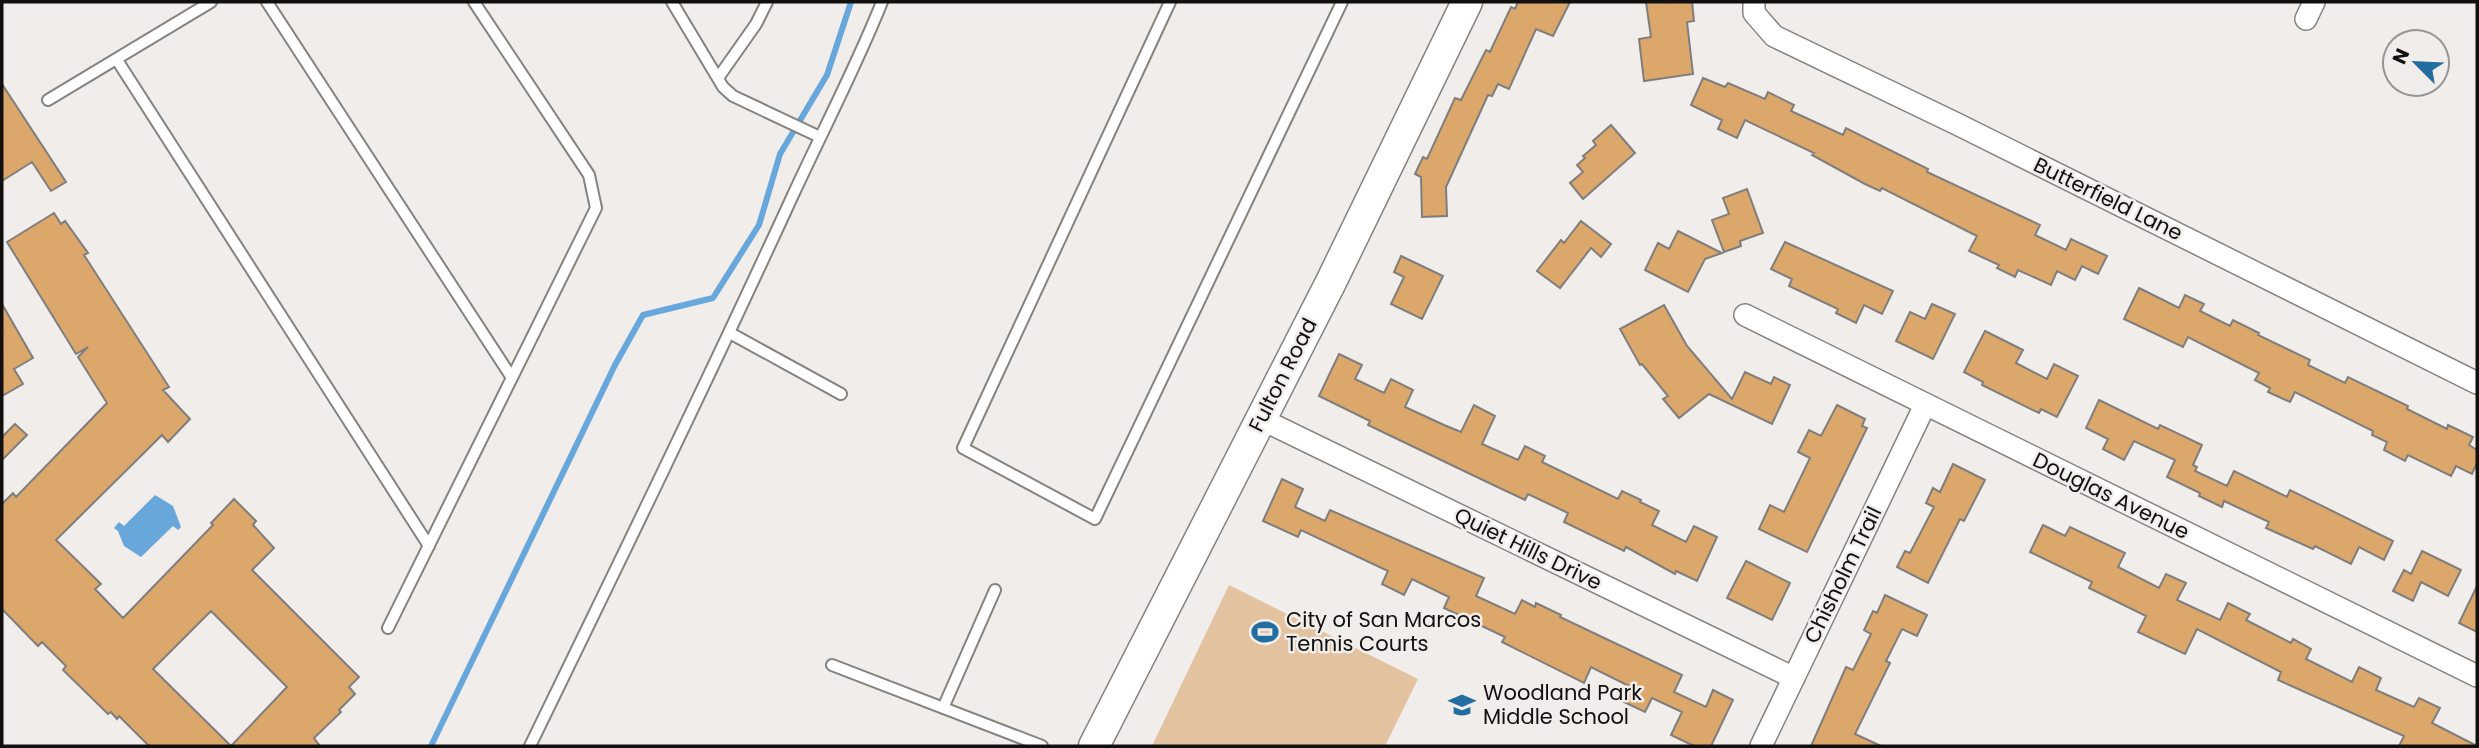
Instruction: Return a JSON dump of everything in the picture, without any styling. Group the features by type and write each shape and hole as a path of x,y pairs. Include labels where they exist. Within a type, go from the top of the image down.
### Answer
{"street":[{"name":"Fulton Road","path":"1094,746 1261,419 1467,2"},
{"name":"Butterfield Lane","path":"1754,2 1754,13 1774,36 2477,383"},
{"name":"Douglas Avenue","path":"1745,315 2477,676"},
{"name":"Chisholm Trail","path":"1761,746 1925,405"},
{"name":"Quiet Hills Drive","path":"1261,419 1794,678"}],"lane":[{"path":"48,100 211,2"},
{"path":"267,2 512,379"},
{"path":"388,628 596,208 589,175 474,2"},
{"path":"671,2 718,78 733,96 820,137"},
{"path":"718,78 756,24 767,2"},
{"path":"530,746 730,333 883,2"},
{"path":"1170,2 963,448 1095,519 1342,2"},
{"path":"117,60 429,546"},
{"path":"730,333 841,394"},
{"path":"943,708 995,590"},
{"path":"832,665 1042,746"}],"shaded area":[{"name":"City of San Marcos Tennis Courts","path":"1229,585 1418,679 1385,746 1152,746"}],"water":[{"path":"155,495 173,506 181,527 178,530 173,526 141,557 124,546 114,528 119,522 124,526"}],"building":[{"path":"1518,2 1570,2 1553,36 1536,29 1509,89 1498,84 1492,96 1488,95 1446,187 1447,216 1422,217 1421,177 1415,174 1423,157 1427,159 1455,98 1461,100 1486,50 1490,52 1511,7 1515,9"},
{"path":"1646,2 1692,2 1694,21 1687,22 1693,74 1644,81 1639,39 1651,37"},
{"path":"1703,78 1725,87 1728,83 1765,99 1768,92 1794,105 1791,111 1843,135 1846,128 1928,169 1927,172 2040,225 2035,235 2066,250 2071,239 2107,256 2098,274 2082,266 2075,280 2057,271 2051,285 2018,270 2015,277 1997,268 1999,265 1969,251 1977,236 1882,188 1880,191 1865,184 1812,155 1814,153 1745,120 1737,138 1718,129 1722,120 1691,105"},
{"path":"2,84 66,182 51,191 32,162 2,181"},
{"path":"1611,125 1635,153 1583,199 1570,183 1583,172 1577,165 1596,145 1593,141"},
{"path":"1747,189 1763,233 1740,241 1741,246 1724,252 1712,220 1729,214 1723,198"},
{"path":"54,213 61,224 65,221 88,253 84,255 169,387 163,390 190,419 168,442 162,435 56,540 101,584 95,589 123,618 213,525 211,523 234,499 256,521 253,525 274,548 252,570 359,677 349,687 355,694 314,738 320,746 231,746 149,746 119,716 117,719 111,712 108,714 63,670 66,666 42,642 38,646 2,609 2,504 13,493 16,497 107,403 78,357 88,347 76,354 7,242","holes":["211,611 287,687 231,746 153,669"]},
{"path":"1581,221 1611,244 1601,257 1591,248 1560,288 1537,271 1561,240 1564,243"},
{"path":"1678,231 1722,253 1705,259 1688,292 1645,270 1658,243 1669,249"},
{"path":"1785,242 1893,291 1882,314 1864,305 1856,323 1836,313 1838,309 1789,286 1792,279 1771,269"},
{"path":"1401,256 1443,276 1422,319 1391,304 1404,277 1394,272"},
{"path":"2139,288 2179,308 2185,295 2204,304 2200,311 2230,326 2233,320 2259,333 2258,335 2310,360 2308,365 2345,383 2348,377 2408,406 2407,409 2447,429 2448,425 2473,437 2469,445 2477,450 2477,463 2472,474 2456,466 2451,476 2408,455 2405,461 2384,450 2387,442 2372,435 2373,431 2295,392 2290,402 2268,392 2270,388 2255,380 2259,373 2188,337 2183,347 2124,319"},
{"path":"2,304 33,358 14,369 23,384 2,396"},
{"path":"1932,304 1955,314 1933,359 1896,341 1910,312 1925,319"},
{"path":"1664,305 1687,346 1732,399 1745,372 1771,384 1774,377 1790,385 1772,424 1709,394 1679,418 1663,399 1668,396 1642,364 1640,365 1620,329"},
{"path":"1985,331 2023,350 2016,363 2047,379 2054,364 2078,376 2057,417 2041,409 2039,413 1982,385 1983,382 1964,372"},
{"path":"1339,354 1362,365 1355,379 1384,393 1391,379 1413,390 1405,407 1461,432 1474,405 1495,416 1482,444 1518,460 1525,446 1545,456 1542,462 1618,499 1622,491 1641,500 1640,502 1659,511 1652,525 1686,542 1694,526 1717,537 1697,581 1676,571 1675,574 1626,547 1624,551 1564,522 1568,513 1528,494 1525,500 1368,425 1370,421 1319,396"},
{"path":"2099,400 2158,429 2160,425 2202,445 2193,465 2197,467 2195,471 2227,486 2234,471 2287,497 2290,490 2393,541 2384,560 2359,547 2351,564 2315,546 2313,549 2266,528 2269,522 2224,501 2222,507 2167,477 2175,460 2134,441 2124,460 2103,449 2108,439 2086,428"},
{"path":"1837,405 1865,419 1862,426 1867,428 1807,552 1759,529 1770,505 1784,512 1810,458 1798,452 1809,430 1821,436"},
{"path":"15,424 27,435 2,460 2,437"},
{"path":"1953,464 1985,480 1964,521 1960,519 1928,583 1897,567 1905,551 1910,553 1934,507 1926,503 1933,488 1940,492"},
{"path":"1282,479 1303,489 1295,507 1325,521 1330,510 1484,578 1476,596 1515,614 1522,600 1535,607 1536,603 1561,615 1560,617 1682,675 1674,692 1706,707 1713,690 1733,700 1711,746 1694,746 1671,735 1682,712 1652,698 1645,712 1624,702 1631,687 1591,667 1584,683 1502,642 1505,637 1444,608 1449,597 1412,579 1404,595 1382,584 1388,571 1301,530 1298,537 1263,521"},
{"path":"2043,525 2065,536 2070,527 2125,553 2118,567 2159,588 2166,574 2186,583 2177,600 2220,620 2228,603 2250,614 2246,620 2291,643 2293,639 2311,649 2306,659 2352,682 2359,667 2381,678 2376,690 2414,707 2419,698 2440,708 2432,723 2477,746 2399,746 2404,736 2278,680 2281,672 2197,629 2185,654 2138,632 2146,616 2089,588 2092,582 2030,552"},
{"path":"2422,551 2461,570 2448,596 2421,582 2413,601 2393,591 2404,570 2411,574"},
{"path":"1746,561 1790,583 1772,620 1727,598"},
{"path":"2477,586 2477,632 2459,623"},
{"path":"1885,595 1927,615 1917,636 1902,629 1886,661 1890,663 1855,734 1881,746 1811,746 1846,667 1853,670 1871,634 1864,630 1873,611 1877,613"}],"waterway":[{"path":"431,746 615,365 643,315 713,298 759,225 780,154 827,75 851,2"}],"place":[{"name":"City of San Marcos Tennis Courts","path":"1265,632"},
{"name":"Woodland Park Middle School","path":"1462,705"}]}
